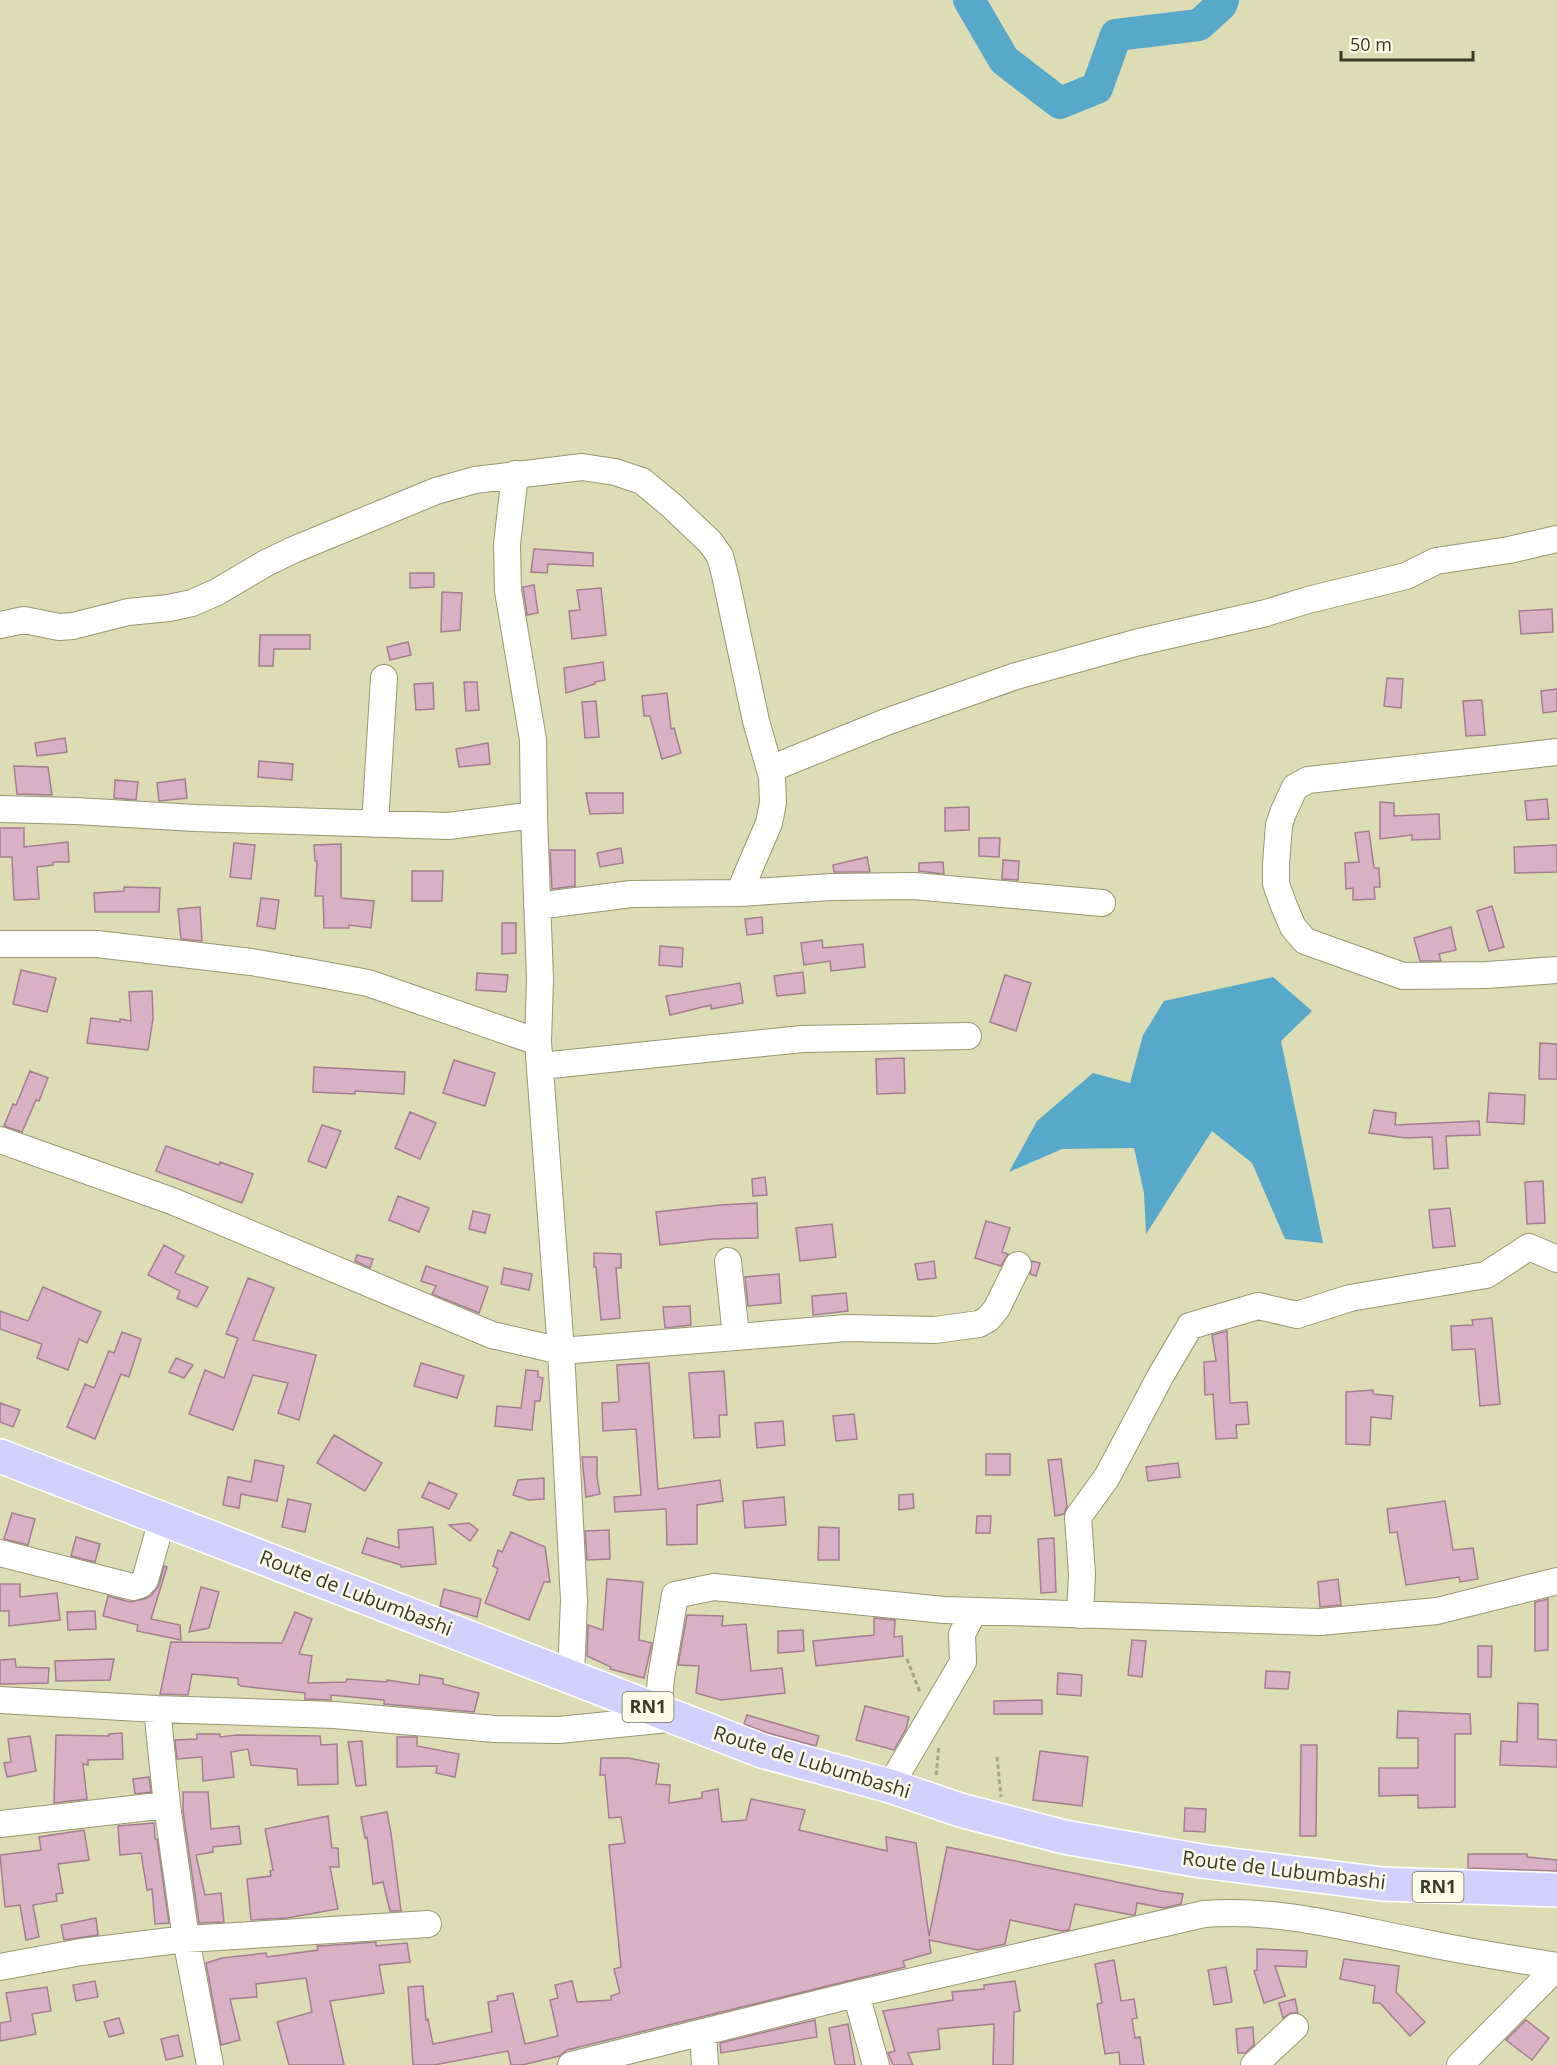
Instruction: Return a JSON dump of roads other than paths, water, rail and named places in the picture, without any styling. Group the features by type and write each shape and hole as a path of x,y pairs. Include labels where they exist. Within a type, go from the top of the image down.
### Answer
{"highway":[{"name":"Route de Lubumbashi","path":"0,1456 762,1751 890,1786 960,1810 1064,1837 1201,1861 1382,1884 1557,1890"}],"street":[{"path":"0,625 24,620 59,627 73,626 128,612 192,603 266,562 436,491 475,480 582,467 615,472 642,481 686,518 710,542 720,556 741,643 756,721 770,769 773,802 769,823 739,893"},
{"path":"515,474 507,544 508,591 533,740 540,1054 561,1351 574,1600 571,1677"},
{"path":"770,769 885,722 1016,676 1135,643 1266,613 1308,600 1406,576 1436,561 1509,550 1557,539"},
{"path":"375,824 384,678"},
{"path":"1557,752 1308,780 1295,787 1283,813 1279,825 1276,864 1276,884 1293,927 1305,941 1319,948 1358,959 1403,976 1486,975 1557,970"},
{"path":"0,809 448,826 534,815"},
{"path":"537,906 631,894 739,893 831,887 914,886 1102,903"},
{"path":"0,944 97,944 251,962 344,978 368,983 540,1054 802,1040 968,1036"},
{"path":"0,1140 172,1202 492,1335 561,1351 870,1327 934,1330 979,1324 988,1319 997,1308 1018,1265"},
{"path":"1080,1615 1082,1574 1078,1517 1107,1478 1161,1375 1190,1326 1258,1306 1297,1315 1350,1298 1486,1275 1529,1247 1557,1259"},
{"path":"728,1261 736,1336"},
{"path":"0,1553 133,1587 145,1580 162,1520"},
{"path":"0,1700 157,1709 334,1715 495,1729 559,1730 668,1714 661,1678 675,1595 714,1587 944,1610 1320,1622 1437,1611 1557,1581"},
{"path":"890,1786 963,1662 962,1634 974,1611"},
{"path":"157,1709 186,1939 210,2065"},
{"path":"0,1824 168,1805"},
{"path":"571,2065 856,1994 1204,1914 1242,1912 1286,1916 1360,1928 1425,1943 1557,1967"},
{"path":"0,1967 81,1952 186,1939 428,1924"},
{"path":"1460,2065 1557,1967"},
{"path":"856,1994 876,2065"},
{"path":"1254,2065 1295,2027"},
{"path":"703,2032 705,2065"}],"water":[{"path":"1273,977 1312,1011 1281,1041 1323,1243 1285,1239 1252,1163 1212,1131 1146,1234 1144,1193 1134,1148 1062,1149 1009,1172 1037,1121 1093,1073 1130,1083 1143,1035 1164,1001"}],"waterway":[{"path":"969,0 1004,60 1060,103 1097,88 1116,35 1199,25 1221,5 1223,0"}]}
